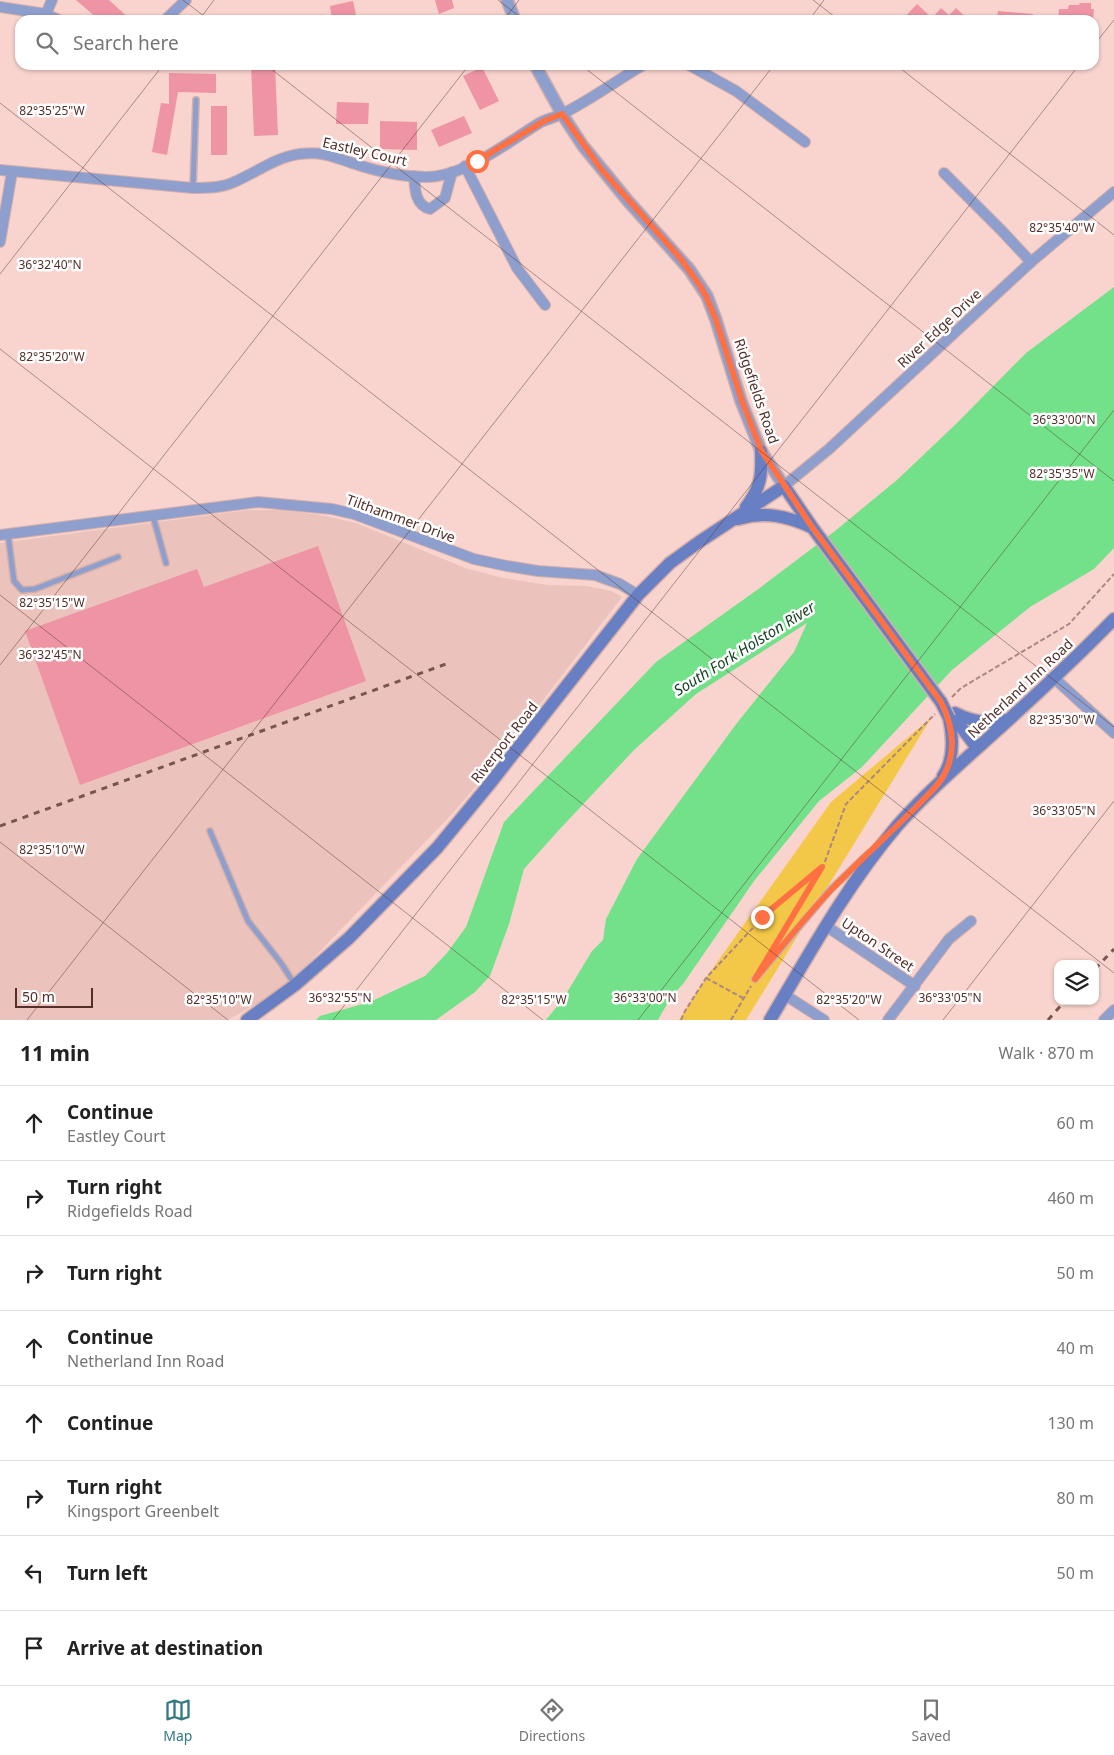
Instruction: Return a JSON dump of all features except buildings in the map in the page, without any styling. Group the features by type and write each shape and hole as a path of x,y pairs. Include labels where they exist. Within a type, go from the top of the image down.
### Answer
{"main road":[{"path":"729,522 745,508 755,494 762,471 761,450"},
{"name":"Riverport Road","path":"247,1020 296,985 349,938 437,848 494,779 638,595 670,563 784,486"},
{"name":"Ridgefields Road","path":"784,486 942,704 977,748"},
{"path":"729,522 761,514 778,515 812,527"},
{"name":"Netherland Inn Road","path":"770,1020 826,926 861,873 897,827 937,786 1114,619"},
{"path":"937,786 946,773 951,757 952,715 976,722 993,724 1008,720"}],"street":[{"path":"0,8 46,14 52,0"},
{"path":"170,15 186,0"},
{"path":"507,0 513,15"},
{"name":"Ridgefields Road","path":"538,70 562,114 601,169 680,258 703,290 716,320 742,401 761,450 784,486"},
{"name":"Eastley Court","path":"0,170 193,188 214,188 232,183 276,160 298,154 315,153 334,156 382,171 427,177 452,172 465,166 544,121 562,114 635,70"},
{"path":"699,70 736,91 805,142"},
{"path":"465,166 517,268 545,305"},
{"path":"0,242 12,172"},
{"path":"414,176 415,194 425,208 430,209 444,198 452,172"},
{"path":"944,173 1002,230 1031,262"},
{"name":"River Edge Drive","path":"784,486 829,449 1031,262 1114,192"},
{"name":"Tilthammer Drive","path":"4,535 258,502 332,509 354,514 474,559 530,570 595,575 620,584 638,595"},
{"path":"1053,677 1114,733"},
{"path":"888,1020 949,939 971,920"},
{"name":"Upton Street","path":"826,926 915,986"},
{"path":"785,994 824,1020"},
{"path":"1104,1020 1114,1010"}],"lane":[{"path":"193,188 196,100"},
{"path":"153,515 166,563"},
{"path":"4,535 14,581 22,590 36,588 118,557"},
{"path":"755,979 831,889 897,827"},
{"path":"210,831 248,921 296,985"}],"path":[{"path":"779,939 822,867 846,804 942,704 961,688 1069,624 1114,574"},
{"path":"681,1020 684,1011 706,978 762,917 822,867"},
{"path":"706,978 744,998"},
{"path":"731,1020 755,979"}],"shaded area":[{"path":"248,510 283,510 320,515 356,523 465,568 503,578 548,585 587,586 611,591 622,597 485,776 451,815 302,970 269,997 228,1020 0,1020 0,543"},
{"path":"931,718 746,1020 679,1020 706,978 831,802"}],"water":[{"name":"South Fork Holston River","path":"1114,287 1114,548 1094,569 1030,607 952,670 862,767 819,801 754,881 683,984 671,997 658,1020 546,1020 563,999 592,951 603,940 606,919 637,859 737,723 794,652 807,623 696,694 634,750 558,831 524,869 509,924 490,976 475,992 436,1020 316,1020 320,1016 370,1002 425,976 447,953 466,927 504,822 656,662 757,590 835,531 897,480 1026,353"}],"railway":[{"path":"0,826 446,664"},
{"path":"1099,965 1114,949"},
{"path":"1048,1020 1061,1005"}],"route":[{"path":"477,161 544,121 562,114 601,169 680,258 699,284 716,320 742,401 761,450 812,527 941,702 949,718 953,734 951,757 946,773 937,786 897,827 831,889 755,979 822,867 762,917"}]}
